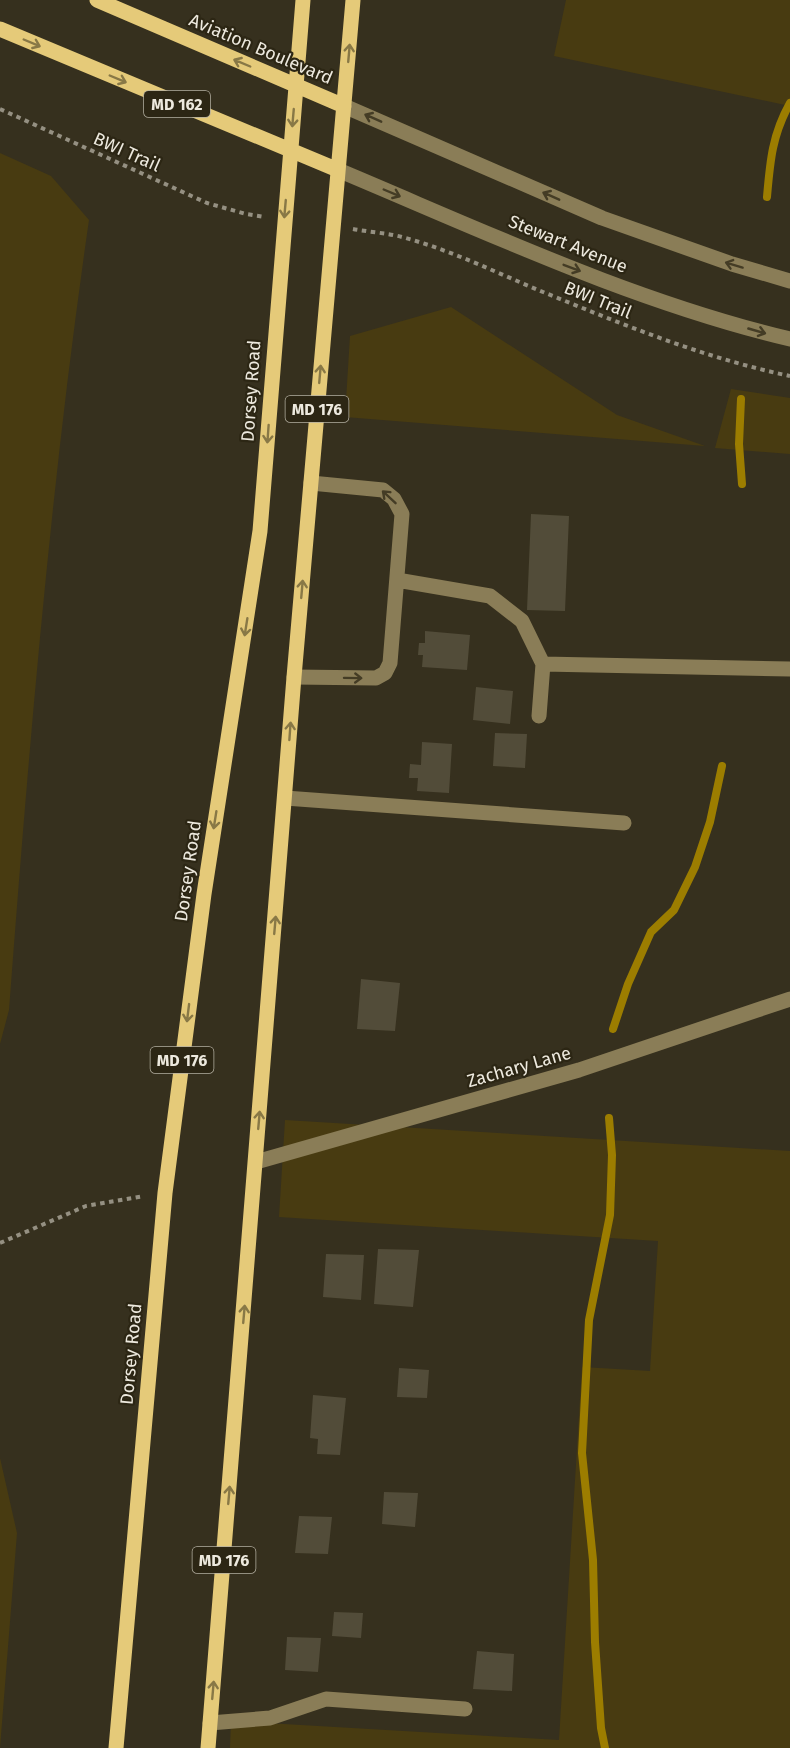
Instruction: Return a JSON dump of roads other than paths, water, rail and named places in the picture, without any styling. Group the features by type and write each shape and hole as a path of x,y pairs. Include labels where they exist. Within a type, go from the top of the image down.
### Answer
{"main road":[{"name":"Aviation Boulevard","path":"97,0 344,106"},
{"name":"Dorsey Road","path":"116,1748 165,1192 202,905 260,531 303,0"},
{"name":"MD 176","path":"208,1748 294,677 353,0"},
{"name":"MD 162","path":"0,29 338,170"}],"street":[{"name":"Stewart Avenue","path":"344,106 602,218 732,264 790,281"},
{"name":"Stewart Avenue","path":"338,170 536,254 647,296 702,315 790,339"},
{"path":"294,677 376,678 385,673 390,663 402,514 394,499 383,490 311,483"},
{"path":"397,580 490,596 522,621 543,664 539,716"},
{"path":"543,664 790,669"},
{"path":"285,798 624,823"},
{"name":"Zachary Lane","path":"256,1162 579,1070 790,999"},
{"path":"210,1723 270,1718 326,1699 465,1708"}],"waterway":[{"path":"767,197 776,138 790,103"},
{"path":"741,399 739,444 742,484"},
{"path":"613,1029 628,984 651,932 674,910 695,867 710,822 722,766"},
{"path":"605,1748 601,1728 595,1642 593,1560 582,1453 589,1320 610,1215 612,1155 609,1118"}]}
